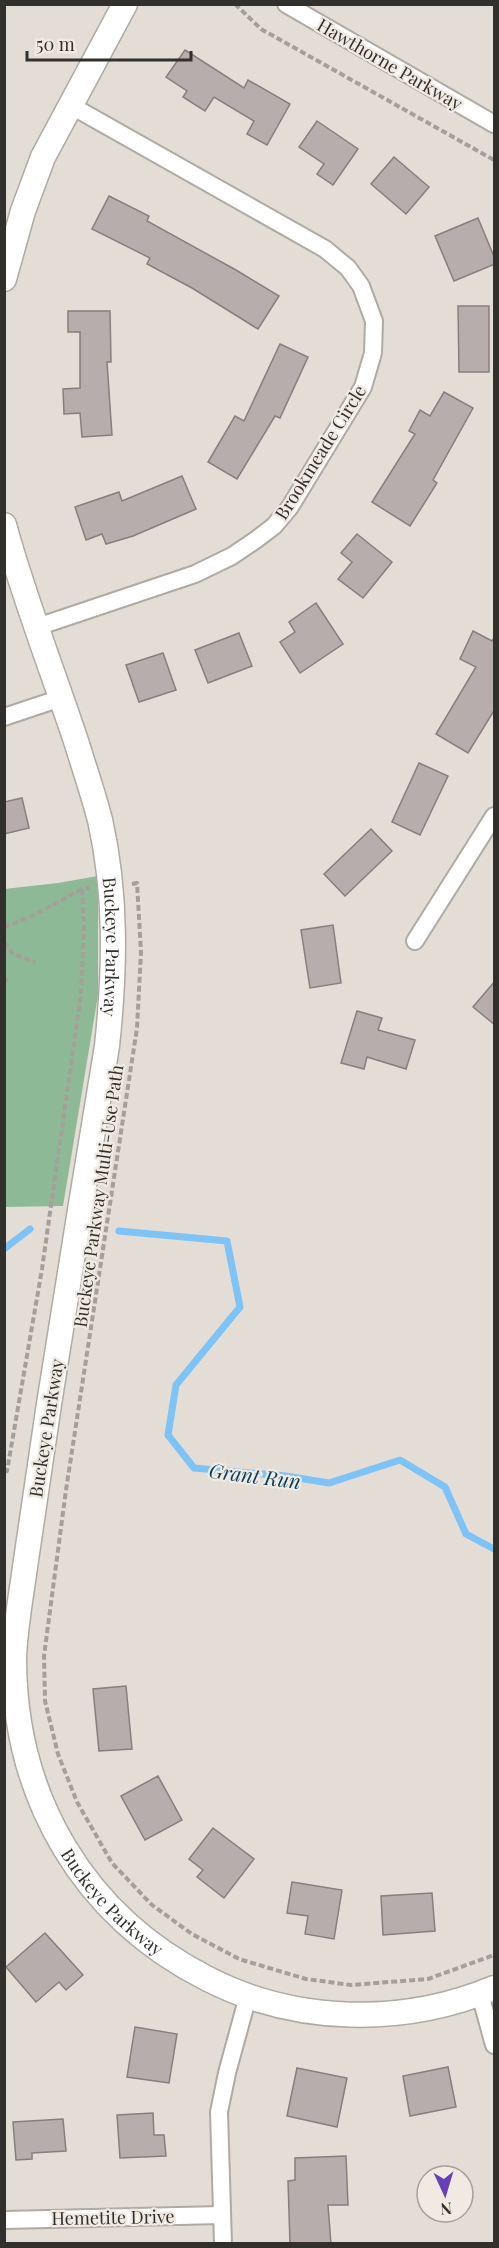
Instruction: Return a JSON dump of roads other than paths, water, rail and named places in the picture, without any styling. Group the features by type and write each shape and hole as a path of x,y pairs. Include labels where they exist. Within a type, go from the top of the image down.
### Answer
{"street":[{"path":"4,279 23,211 43,157 125,4"},
{"name":"Hawthorne Parkway","path":"286,4 495,124"},
{"name":"Brookmeade Circle","path":"37,627 195,574 232,556 274,526 290,507 363,387 373,352 374,321 361,286 348,268 325,249 70,105"},
{"name":"Buckeye Parkway","path":"4,525 19,580 62,698 99,819 111,886 114,918 114,968 107,1046 43,1443 14,1654 15,1693 20,1731 39,1797 72,1860 96,1892 128,1925 165,1954 194,1972 248,1996 282,2006 357,2015 407,2013 487,1991"},
{"path":"4,717 62,698"},
{"path":"415,941 495,816"},
{"path":"487,1991 495,2045"},
{"path":"223,2244 219,2112 226,2073 248,1996"},
{"name":"Hemetite Drive","path":"4,2220 222,2215"}],"waterway":[{"name":"Grant Run","path":"4,1249 30,1229"},
{"name":"Grant Run","path":"119,1231 227,1241 240,1307 176,1385 168,1435 194,1468 286,1476 329,1483 400,1460 445,1487 466,1534 494,1549"}]}
